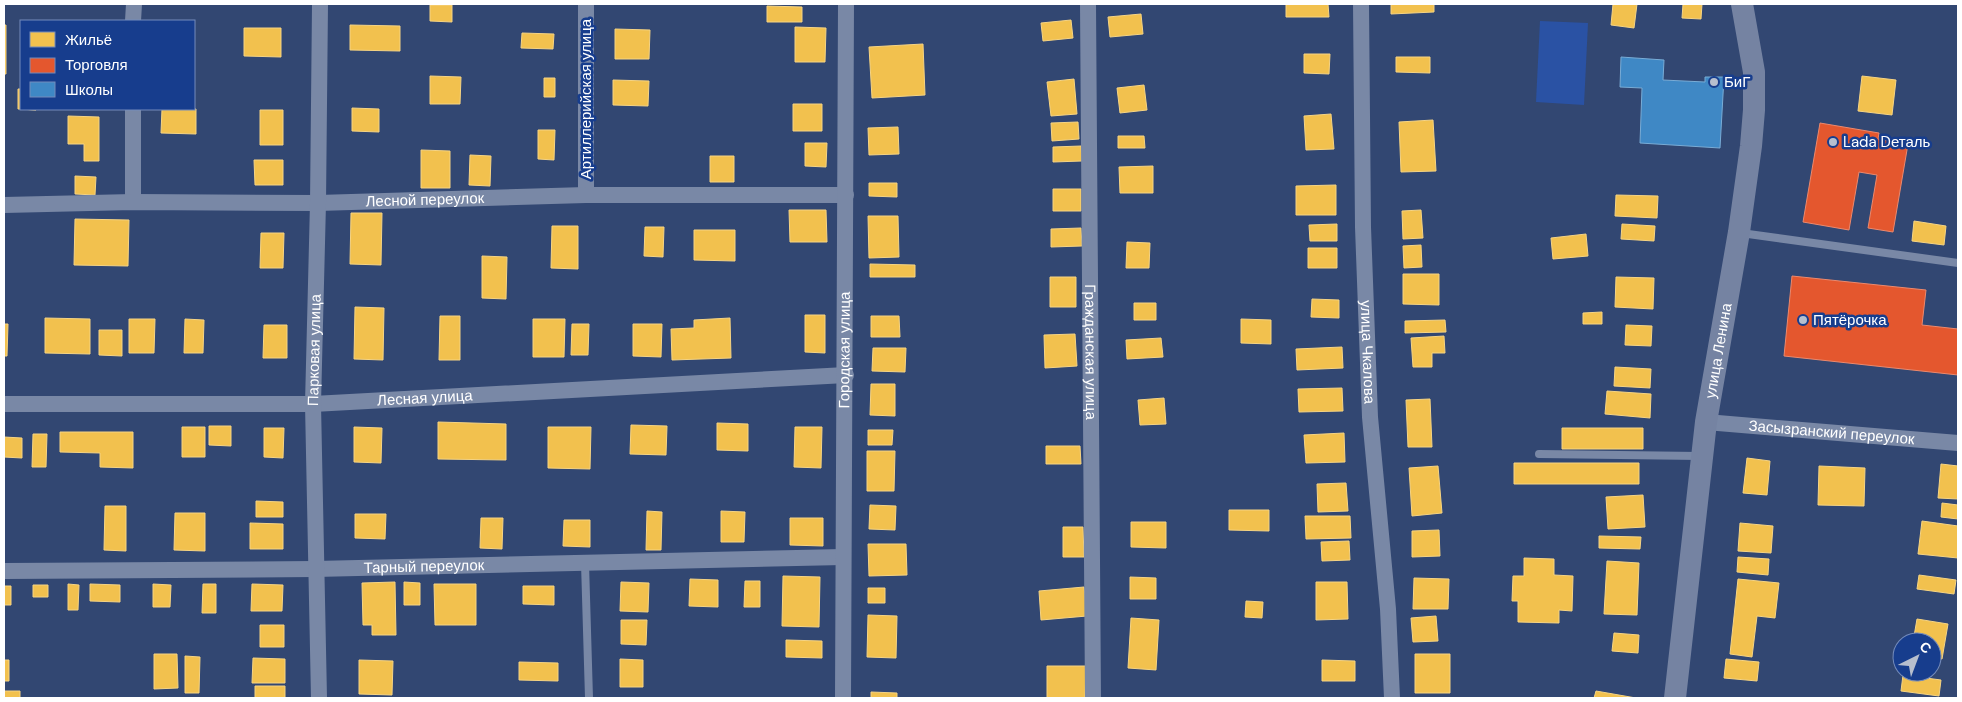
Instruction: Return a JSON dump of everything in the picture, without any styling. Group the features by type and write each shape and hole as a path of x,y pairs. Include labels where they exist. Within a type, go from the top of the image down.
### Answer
{"main road":[{"name":"улица Ленина","path":"1675,698 1706,422 1739,232 1754,110 1754,72 1742,4"}],"street":[{"path":"134,4 134,20"},
{"name":"Парковая улица","path":"319,698 313,404 320,4"},
{"name":"Артиллерийская улица","path":"586,4 586,195"},
{"name":"Городская улица","path":"843,698 846,375 846,4"},
{"name":"Гражданская улица","path":"1088,4 1094,698"},
{"name":"улица Чкалова","path":"1361,4 1363,227 1370,417 1388,609 1392,698"},
{"path":"133,110 133,202"},
{"name":"Лесной переулок","path":"4,205 133,202 318,203 586,195 846,195"},
{"name":"Лесная улица","path":"4,404 313,404 846,375"},
{"name":"Засызранский переулок","path":"1706,422 1958,443"},
{"name":"Тарный переулок","path":"4,571 315,569 843,557"}],"lane":[{"path":"1739,232 1958,263"},
{"path":"1540,454 1702,456"},
{"path":"585,563 589,698"}],"shaded area":[{"path":"1540,21 1588,23 1584,105 1536,102"}],"building: Жильё":[{"path":"1286,4 1328,4 1329,17 1286,17"},
{"path":"1391,4 1434,4 1434,12 1391,14"},
{"path":"1613,4 1637,4 1634,28 1611,25"},
{"path":"1683,4 1702,4 1701,19 1682,18"},
{"path":"430,5 452,5 452,22 430,21"},
{"path":"767,6 802,7 802,22 767,22"},
{"path":"1141,14 1143,34 1110,37 1108,17"},
{"path":"1071,20 1073,38 1043,41 1041,23"},
{"path":"4,25 6,25 6,74 4,74"},
{"path":"350,25 400,26 400,51 350,50"},
{"path":"795,27 826,28 825,62 795,62"},
{"path":"244,28 281,28 281,57 244,56"},
{"path":"615,29 650,30 649,59 615,59"},
{"path":"522,33 554,34 553,49 521,48"},
{"path":"923,44 925,95 872,98 869,47"},
{"path":"1304,54 1330,54 1329,74 1304,73"},
{"path":"1396,57 1430,57 1430,73 1396,72"},
{"path":"430,76 461,77 460,104 430,104"},
{"path":"1862,76 1896,80 1892,115 1858,111"},
{"path":"544,78 555,78 555,97 544,97"},
{"path":"1074,79 1077,114 1051,116 1047,82"},
{"path":"613,80 649,81 648,106 613,105"},
{"path":"1144,85 1147,110 1120,113 1117,88"},
{"path":"18,89 20,89 20,109 18,109"},
{"path":"793,104 822,104 822,131 793,131"},
{"path":"352,108 379,109 379,132 352,131"},
{"path":"196,109 196,134 161,133 162,110"},
{"path":"260,110 283,110 283,145 260,145"},
{"path":"1331,114 1334,149 1306,150 1304,116"},
{"path":"68,116 99,117 99,161 84,161 84,144 68,144"},
{"path":"1433,120 1436,171 1401,172 1399,122"},
{"path":"1078,122 1079,139 1052,141 1051,123"},
{"path":"898,127 899,154 869,155 868,128"},
{"path":"538,130 555,130 554,160 538,159"},
{"path":"1118,136 1144,136 1145,148 1118,148"},
{"path":"805,143 827,143 826,167 805,166"},
{"path":"1081,146 1082,161 1053,162 1053,147"},
{"path":"421,150 450,151 450,188 421,188"},
{"path":"470,155 491,156 490,186 469,185"},
{"path":"710,156 734,156 734,182 710,182"},
{"path":"254,160 283,160 283,185 255,185"},
{"path":"1153,166 1153,193 1120,193 1119,167"},
{"path":"75,176 96,177 95,195 75,194"},
{"path":"869,183 897,183 897,197 869,196"},
{"path":"1336,185 1336,215 1296,215 1296,186"},
{"path":"1053,189 1081,189 1081,211 1053,211"},
{"path":"1616,195 1658,196 1657,218 1615,216"},
{"path":"789,210 826,210 827,242 790,242"},
{"path":"1421,210 1423,238 1403,239 1402,211"},
{"path":"351,213 382,213 381,265 350,264"},
{"path":"868,216 898,216 899,257 869,258"},
{"path":"75,219 129,220 128,266 74,265"},
{"path":"1914,221 1946,226 1944,245 1912,241"},
{"path":"1337,224 1337,241 1310,241 1309,225"},
{"path":"1622,224 1655,226 1654,241 1621,239"},
{"path":"552,226 578,226 578,269 551,268"},
{"path":"645,227 664,227 663,257 644,256"},
{"path":"1081,228 1082,246 1051,247 1051,229"},
{"path":"694,230 735,230 735,261 694,260"},
{"path":"261,233 284,233 283,268 260,268"},
{"path":"1586,234 1588,256 1553,259 1551,238"},
{"path":"1127,242 1150,243 1149,268 1126,268"},
{"path":"1421,245 1422,267 1404,268 1403,246"},
{"path":"1308,248 1337,248 1337,268 1308,268"},
{"path":"482,256 507,257 506,299 482,298"},
{"path":"870,264 915,265 915,277 870,277"},
{"path":"1403,274 1439,274 1439,305 1403,304"},
{"path":"1050,277 1076,277 1076,307 1050,307"},
{"path":"1616,277 1654,278 1653,309 1615,307"},
{"path":"1312,299 1339,300 1339,318 1311,317"},
{"path":"1134,303 1156,303 1156,320 1134,320"},
{"path":"355,307 384,308 383,360 354,359"},
{"path":"1602,312 1602,324 1583,324 1583,313"},
{"path":"805,315 825,315 825,353 805,352"},
{"path":"440,316 460,316 460,360 439,360"},
{"path":"871,316 899,316 900,337 871,337"},
{"path":"45,318 90,319 90,354 45,353"},
{"path":"730,318 731,358 672,360 671,329 694,328 694,320"},
{"path":"129,319 155,319 154,353 129,353"},
{"path":"185,319 204,320 203,353 184,353"},
{"path":"533,319 565,319 564,357 533,357"},
{"path":"1241,319 1271,320 1271,344 1241,343"},
{"path":"1445,320 1446,332 1405,333 1405,321"},
{"path":"4,324 8,324 7,356 4,356"},
{"path":"572,324 589,324 588,355 571,355"},
{"path":"633,324 662,324 661,357 633,356"},
{"path":"264,325 287,325 287,358 263,358"},
{"path":"1626,325 1652,326 1651,346 1625,345"},
{"path":"99,330 122,330 122,356 99,355"},
{"path":"1075,334 1077,366 1045,368 1044,335"},
{"path":"1444,336 1445,353 1432,353 1432,367 1413,367 1411,338"},
{"path":"1161,338 1163,357 1127,359 1126,340"},
{"path":"1342,347 1343,368 1297,370 1296,349"},
{"path":"873,348 906,348 905,372 872,371"},
{"path":"1615,367 1651,369 1650,388 1614,386"},
{"path":"871,384 895,384 895,416 870,415"},
{"path":"1342,388 1343,411 1299,412 1298,389"},
{"path":"1607,391 1651,394 1650,418 1605,414"},
{"path":"1164,398 1166,424 1140,425 1138,400"},
{"path":"1430,399 1432,447 1408,447 1406,400"},
{"path":"438,422 506,424 506,460 438,459"},
{"path":"717,423 748,424 748,451 717,450"},
{"path":"631,425 667,426 666,455 630,454"},
{"path":"209,426 231,426 231,446 209,445"},
{"path":"182,427 205,427 205,457 182,457"},
{"path":"354,427 382,428 381,463 354,462"},
{"path":"548,427 591,427 590,469 548,468"},
{"path":"795,427 822,427 821,468 794,467"},
{"path":"264,428 284,428 283,458 264,457"},
{"path":"1562,428 1643,428 1643,449 1562,449"},
{"path":"868,430 893,430 892,445 868,445"},
{"path":"60,432 133,432 133,468 100,467 100,453 60,452"},
{"path":"1344,433 1345,462 1306,463 1304,435"},
{"path":"33,434 47,434 46,467 32,467"},
{"path":"4,437 22,438 22,458 4,457"},
{"path":"1046,446 1080,446 1081,464 1046,464"},
{"path":"867,451 895,451 894,491 867,491"},
{"path":"1747,458 1770,461 1767,495 1743,493"},
{"path":"1514,463 1639,463 1639,484 1514,484"},
{"path":"1941,464 1958,466 1958,499 1938,498"},
{"path":"1438,466 1442,513 1412,516 1409,468"},
{"path":"1819,466 1865,468 1864,506 1818,505"},
{"path":"1346,483 1348,511 1318,512 1317,484"},
{"path":"1643,495 1645,527 1608,529 1606,497"},
{"path":"256,501 283,502 283,517 256,517"},
{"path":"1942,503 1958,505 1958,519 1941,517"},
{"path":"870,505 896,506 895,530 869,529"},
{"path":"105,506 126,506 126,551 104,550"},
{"path":"1229,510 1269,510 1269,531 1229,530"},
{"path":"647,511 662,512 661,550 646,550"},
{"path":"721,511 745,512 744,542 721,542"},
{"path":"175,513 205,513 205,551 174,550"},
{"path":"355,514 386,514 385,539 355,538"},
{"path":"1305,516 1350,516 1351,538 1306,539"},
{"path":"481,518 503,518 502,549 480,548"},
{"path":"790,518 823,518 823,546 790,545"},
{"path":"564,520 590,520 590,547 563,546"},
{"path":"1922,521 1958,526 1958,558 1918,554"},
{"path":"1131,522 1166,522 1166,548 1131,547"},
{"path":"250,523 283,524 283,549 250,549"},
{"path":"1740,523 1773,526 1771,553 1738,551"},
{"path":"1063,527 1083,527 1084,557 1063,557"},
{"path":"1439,530 1440,556 1412,557 1412,531"},
{"path":"1599,536 1641,537 1640,549 1599,548"},
{"path":"1349,541 1350,560 1322,561 1321,542"},
{"path":"868,544 906,544 907,575 869,576"},
{"path":"1738,557 1769,559 1768,575 1737,572"},
{"path":"1524,558 1554,559 1554,575 1573,576 1572,611 1559,610 1559,623 1518,622 1518,601 1512,601 1513,576 1524,576"},
{"path":"1607,561 1639,563 1637,615 1604,614"},
{"path":"1919,575 1956,580 1954,594 1917,589"},
{"path":"783,576 820,577 819,627 782,626"},
{"path":"1130,577 1156,578 1156,599 1130,599"},
{"path":"1414,578 1449,579 1448,609 1413,609"},
{"path":"690,579 718,580 718,607 689,606"},
{"path":"1738,579 1779,583 1775,618 1757,616 1752,657 1730,654"},
{"path":"745,581 760,581 760,607 744,607"},
{"path":"395,582 396,635 372,635 372,625 363,625 362,583"},
{"path":"404,582 420,583 420,605 404,605"},
{"path":"621,582 649,583 648,612 620,611"},
{"path":"1316,582 1347,582 1348,619 1316,620"},
{"path":"68,584 79,585 78,610 68,610"},
{"path":"90,584 120,585 120,602 90,601"},
{"path":"153,584 171,585 170,607 153,607"},
{"path":"203,584 216,584 216,613 202,613"},
{"path":"252,584 283,585 282,611 251,611"},
{"path":"434,584 476,584 476,625 435,625"},
{"path":"33,585 48,585 48,597 33,597"},
{"path":"4,586 11,586 11,605 4,605"},
{"path":"523,586 554,586 554,605 523,604"},
{"path":"1084,587 1087,616 1041,620 1039,591"},
{"path":"868,588 885,588 885,603 868,603"},
{"path":"1246,601 1263,602 1262,618 1245,617"},
{"path":"868,615 897,616 896,658 867,657"},
{"path":"1436,616 1438,641 1413,642 1411,618"},
{"path":"1131,618 1159,620 1156,670 1128,668"},
{"path":"1917,619 1948,624 1942,659 1942,632 1915,632"},
{"path":"621,620 647,620 646,645 621,644"},
{"path":"260,625 284,625 284,647 260,647"},
{"path":"1614,633 1639,635 1638,653 1612,651"},
{"path":"786,640 822,641 822,658 786,657"},
{"path":"154,654 177,654 178,688 154,689"},
{"path":"1415,654 1450,654 1450,693 1415,693"},
{"path":"185,656 200,657 199,693 185,693"},
{"path":"253,658 285,659 285,683 252,683"},
{"path":"620,659 643,660 643,687 620,687"},
{"path":"1726,659 1759,662 1757,681 1724,678"},
{"path":"4,660 9,660 9,681 4,681"},
{"path":"359,660 393,661 392,695 359,694"},
{"path":"1322,660 1355,661 1355,681 1322,681"},
{"path":"519,662 558,663 558,681 519,680"},
{"path":"1047,666 1086,666 1085,698 1047,698"},
{"path":"1902,682 1941,682 1939,696 1901,691"},
{"path":"255,686 285,686 285,698 255,698"},
{"path":"4,691 20,691 20,698 4,698"},
{"path":"1596,691 1636,698 1594,698"},
{"path":"871,692 897,693 897,698 871,698"}],"building: Торговля":[{"path":"1820,123 1879,133 1878,139 1908,144 1893,232 1868,228 1877,175 1859,172 1849,230 1803,222"},
{"path":"1792,276 1926,290 1922,325 1958,329 1958,375 1784,356"}],"building: Школы":[{"path":"1621,57 1664,60 1663,80 1705,82 1705,77 1724,77 1720,148 1640,143 1642,88 1620,87"}],"place":[{"name":"БиГ","path":"1714,82"},
{"name":"Lada Dеталь","path":"1833,142"},
{"name":"Пятёрочка","path":"1803,320"}]}
